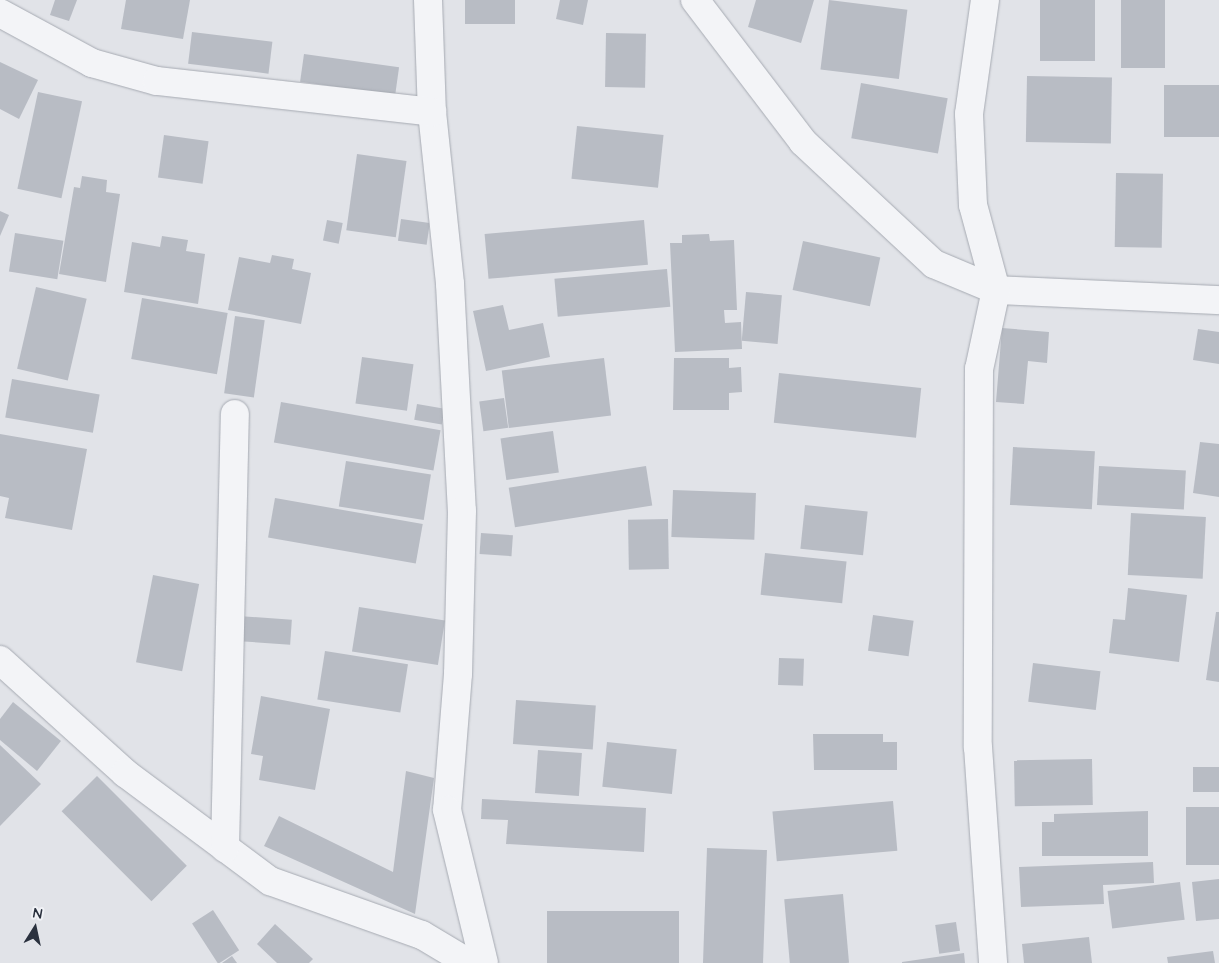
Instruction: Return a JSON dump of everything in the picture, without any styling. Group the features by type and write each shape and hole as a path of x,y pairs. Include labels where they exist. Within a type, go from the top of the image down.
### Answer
{"street":[{"path":"428,0 432,112 450,284 462,511 458,674 447,810 484,963"},
{"path":"985,0 969,114 973,205 996,290 980,369 978,747 993,963"},
{"path":"698,1 803,142 934,264 996,290 1219,300"},
{"path":"0,13 92,63 157,81 432,112"},
{"path":"225,848 235,414"},
{"path":"0,660 125,774 270,881 422,935 469,963"}],"building":[{"path":"55,0 77,0 69,21 50,15"},
{"path":"126,0 190,0 183,39 121,29"},
{"path":"465,0 515,0 515,24 465,24"},
{"path":"560,0 588,0 583,25 556,19"},
{"path":"756,0 814,0 801,43 748,27"},
{"path":"829,0 907,10 899,79 820,69"},
{"path":"1040,0 1095,0 1095,61 1040,61"},
{"path":"1121,0 1165,0 1165,68 1121,68"},
{"path":"192,32 272,42 268,74 188,64"},
{"path":"606,33 646,34 645,88 605,87"},
{"path":"304,54 399,67 395,95 300,82"},
{"path":"0,62 38,80 19,119 0,109"},
{"path":"1027,76 1112,77 1111,143 1026,142"},
{"path":"861,83 948,98 938,153 851,138"},
{"path":"1164,85 1219,85 1219,137 1164,137"},
{"path":"38,92 82,101 61,198 17,189"},
{"path":"577,126 664,135 658,188 571,179"},
{"path":"164,135 209,141 203,184 158,178"},
{"path":"357,154 407,161 396,237 346,230"},
{"path":"1116,173 1163,174 1162,248 1115,247"},
{"path":"82,176 107,180 106,192 120,194 106,282 59,274 74,187 80,188"},
{"path":"0,211 9,215 0,236"},
{"path":"401,219 430,223 427,245 398,241"},
{"path":"327,220 343,223 339,244 323,241"},
{"path":"644,220 648,265 489,279 485,234"},
{"path":"15,233 63,241 57,279 9,272"},
{"path":"709,234 710,241 734,240 737,310 724,310 725,323 741,322 742,349 675,352 670,243 682,243 682,235"},
{"path":"162,236 188,240 186,251 205,254 198,304 124,292 132,242 160,247"},
{"path":"803,241 880,257 870,306 793,290"},
{"path":"272,255 294,259 292,269 311,273 301,324 228,310 239,257 270,263"},
{"path":"667,269 670,307 558,317 554,279"},
{"path":"36,287 87,299 68,381 17,369"},
{"path":"746,292 782,295 778,344 742,341"},
{"path":"142,298 228,313 217,374 131,359"},
{"path":"503,305 509,330 543,323 550,357 486,371 473,311"},
{"path":"235,316 265,320 254,397 224,393"},
{"path":"1002,328 1049,332 1047,363 1028,361 1024,404 996,402"},
{"path":"1198,329 1219,332 1219,364 1193,360"},
{"path":"362,357 413,364 407,411 355,404"},
{"path":"604,358 611,416 509,428 502,371"},
{"path":"674,358 729,358 729,368 741,367 742,392 729,393 729,410 673,410"},
{"path":"779,373 921,388 916,438 774,423"},
{"path":"12,379 100,394 93,433 5,417"},
{"path":"504,398 508,428 483,431 479,401"},
{"path":"281,402 441,430 433,471 274,442"},
{"path":"417,404 445,409 442,425 414,420"},
{"path":"553,431 559,473 506,480 501,438"},
{"path":"0,434 87,449 72,530 5,518 9,498 0,496"},
{"path":"1200,442 1219,444 1219,497 1193,493"},
{"path":"1013,447 1095,451 1092,509 1010,505"},
{"path":"346,461 431,474 424,520 339,506"},
{"path":"646,466 652,506 515,527 509,488"},
{"path":"1099,466 1186,471 1184,509 1097,505"},
{"path":"673,490 756,493 754,540 671,537"},
{"path":"275,498 423,524 416,563 268,537"},
{"path":"805,505 868,512 863,555 800,549"},
{"path":"1131,513 1206,517 1203,579 1128,575"},
{"path":"668,519 669,569 629,570 628,520"},
{"path":"481,533 513,535 511,556 480,554"},
{"path":"765,553 847,562 842,603 761,595"},
{"path":"153,575 199,584 182,671 136,662"},
{"path":"1128,588 1187,595 1179,662 1109,653 1113,619 1125,620"},
{"path":"359,607 445,621 438,665 352,651"},
{"path":"1216,612 1219,612 1219,682 1206,680"},
{"path":"873,615 914,621 909,656 868,651"},
{"path":"238,616 292,620 290,645 236,641"},
{"path":"325,651 408,664 400,713 317,699"},
{"path":"779,658 804,659 803,686 778,685"},
{"path":"1033,663 1100,671 1096,710 1028,702"},
{"path":"261,696 330,709 315,790 259,780 263,756 251,754"},
{"path":"516,700 596,706 593,749 513,744"},
{"path":"13,702 61,741 37,771 0,740 0,719"},
{"path":"813,734 883,734 883,742 897,742 897,770 814,770"},
{"path":"607,742 677,749 672,794 602,787"},
{"path":"0,745 41,784 0,826"},
{"path":"538,750 582,753 579,796 535,793"},
{"path":"1092,759 1093,805 1015,806 1014,760"},
{"path":"1193,767 1219,767 1219,792 1193,792"},
{"path":"406,771 434,778 415,914 264,846 279,816 393,872"},
{"path":"97,776 187,866 151,901 62,811"},
{"path":"482,799 646,808 644,852 506,844 508,820 481,819"},
{"path":"893,801 897,851 777,861 772,812"},
{"path":"1186,807 1219,807 1219,865 1186,865"},
{"path":"1148,811 1148,856 1042,856 1042,822 1054,822 1054,814"},
{"path":"707,848 767,850 763,963 703,963"},
{"path":"1153,862 1154,883 1103,885 1104,904 1021,907 1019,867"},
{"path":"1219,879 1219,919 1196,921 1192,882"},
{"path":"1180,882 1185,920 1112,929 1108,891"},
{"path":"843,894 849,963 790,963 784,899"},
{"path":"213,910 239,950 218,963 192,924"},
{"path":"547,911 679,911 679,963 547,963"},
{"path":"956,922 960,951 939,954 935,925"},
{"path":"275,924 313,959 309,963 277,963 257,944"},
{"path":"1089,937 1092,963 1024,963 1022,944"},
{"path":"1213,951 1215,963 1168,963 1167,957"},
{"path":"964,953 965,963 902,963 902,962"},
{"path":"232,956 237,963 222,963"}]}
